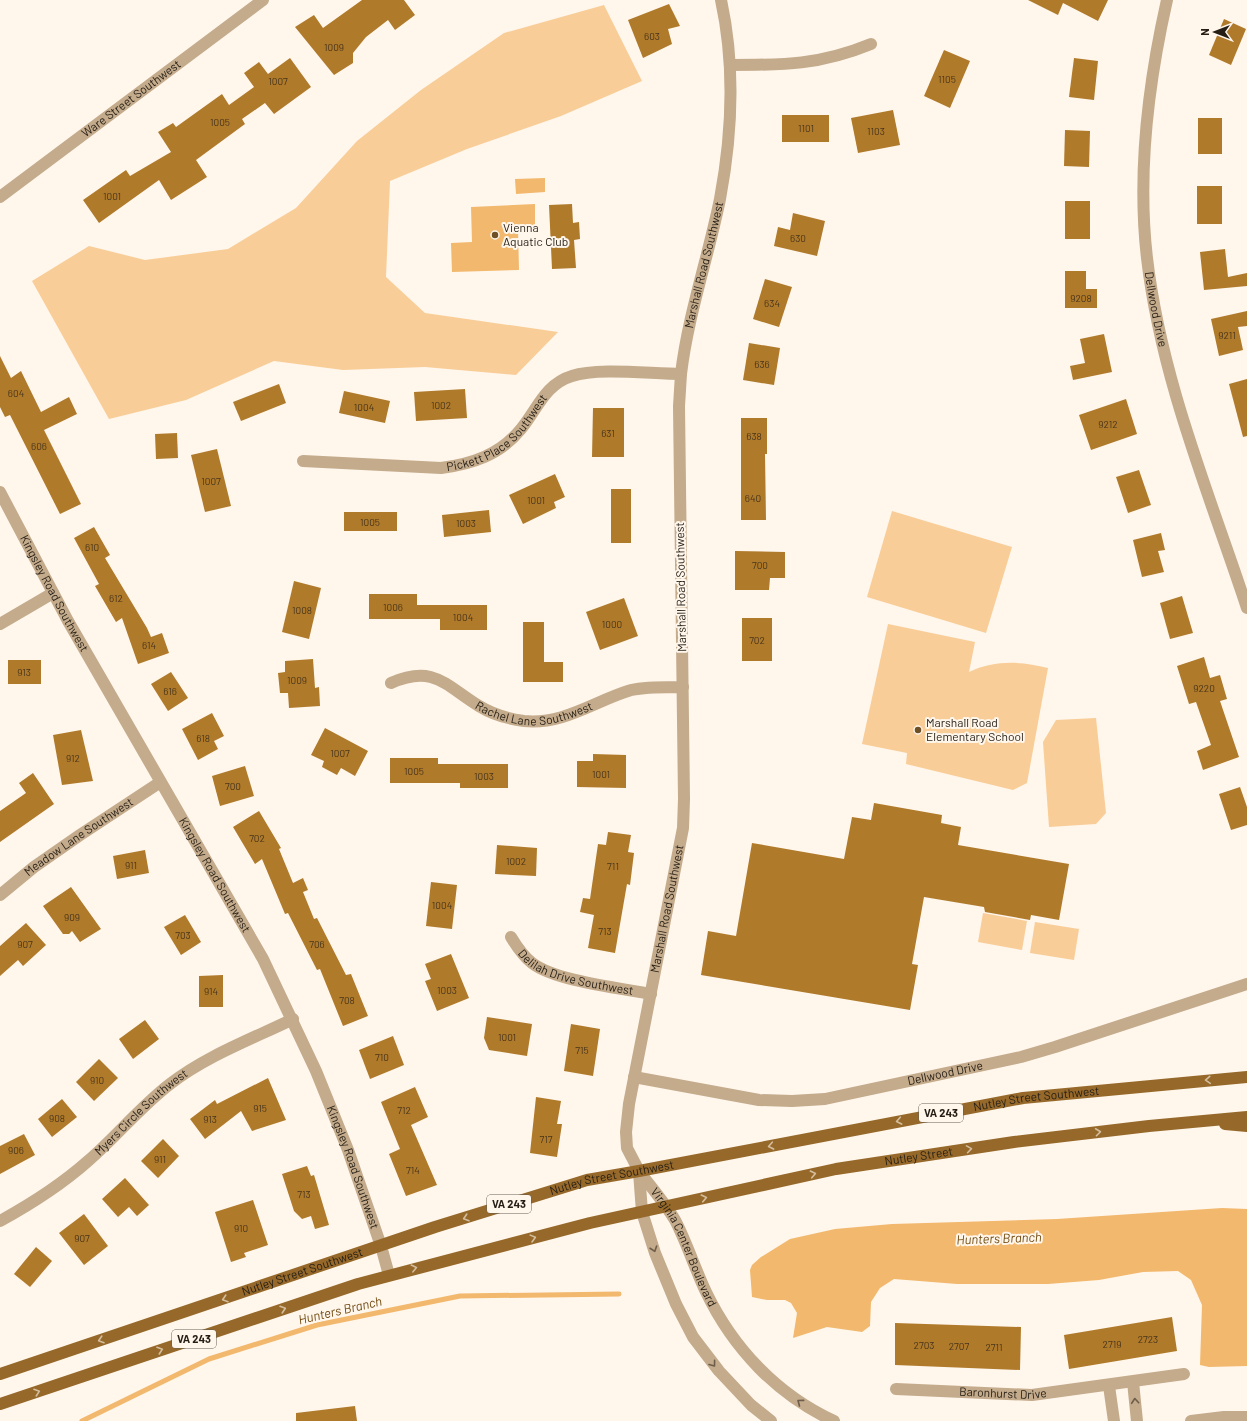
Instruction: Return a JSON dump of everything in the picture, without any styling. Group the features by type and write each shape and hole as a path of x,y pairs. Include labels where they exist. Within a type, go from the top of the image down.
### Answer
{"main road":[{"name":"Nutley Street Southwest","path":"0,1374 435,1227 600,1177 639,1171 1023,1098 1247,1077"},
{"name":"Nutley Street","path":"642,1212 836,1169 1014,1142 1247,1117"},
{"name":"Nutley Street","path":"1200,1121 1247,1126"},
{"name":"VA 243","path":"0,1404 389,1275 590,1223 642,1212"}],"street":[{"name":"Ware Street Southwest","path":"0,196 263,0"},
{"name":"Marshall Road Southwest","path":"639,1171 627,1148 626,1132 629,1104 683,828 683,687 679,422 680,374 724,173 730,106 730,65 726,23 721,0"},
{"name":"Dellwood Drive","path":"1167,0 1153,71 1144,150 1144,206 1147,258 1157,324 1170,376 1247,608"},
{"path":"730,65 779,65 815,62 844,55 871,44"},
{"name":"Pickett Place Southwest","path":"303,461 441,468 463,465 483,459 503,446 520,430 544,395 555,384 571,376 587,372 680,374"},
{"name":"Kingsley Road Southwest","path":"0,492 53,593 159,783 260,952 293,1019 348,1150 381,1246 389,1275"},
{"path":"0,624 53,593"},
{"name":"Rachel Lane Southwest","path":"391,683 401,678 417,676 433,677 448,683 485,709 505,717 525,721 548,721 569,716 610,697 631,691 683,687"},
{"name":"Meadow Lane Southwest","path":"0,895 34,867 159,783"},
{"name":"Delilah Drive Southwest","path":"511,937 520,951 532,963 546,972 561,977 651,994"},
{"name":"Dellwood Drive","path":"634,1077 758,1100 792,1101 825,1098 1034,1053 1247,984"},
{"name":"Myers Circle Southwest","path":"0,1220 21,1210 88,1161 141,1108 170,1084 199,1065 293,1019"},
{"name":"Virginia Center Boulevard","path":"639,1171 666,1206 681,1234 720,1320 743,1350 777,1385 805,1406 834,1421"},
{"name":"Virginia Center Boulevard","path":"639,1171 642,1212 658,1260 676,1304 693,1337 719,1371 751,1405 771,1421"},
{"name":"Baronhurst Drive","path":"896,1389 1032,1395 1109,1386 1184,1374"},
{"path":"1133,1382 1137,1421"},
{"path":"1109,1386 1114,1421"},
{"path":"1191,1421 1224,1417 1247,1417"}],"shaded area":[{"path":"604,5 642,81 561,116 467,149 390,181 386,277 425,313 558,332 516,375 425,367 343,370 274,361 186,400 109,419 32,281 89,246 145,260 228,249 296,208 357,141 421,90 504,33"},
{"path":"892,511 1012,547 986,633 867,597"},
{"path":"888,624 975,642 969,672 988,665 1008,663 1028,664 1048,668 1027,783 1013,790 906,764 907,753 862,744"},
{"path":"1096,718 1106,813 1096,824 1049,827 1043,742 1056,720"},
{"path":"983,913 1027,921 1022,950 978,942"},
{"path":"1035,922 1079,929 1074,960 1030,953"}],"water":[{"path":"545,178 545,192 516,194 515,179"},
{"name":"Vienna Aquatic Club","path":"535,204 535,226 518,228 519,270 452,272 451,243 472,242 471,207"},
{"path":"1222,1208 1247,1209 1247,1366 1209,1367 1200,1365 1202,1305 1191,1280 1178,1271 1143,1272 1099,1280 1048,1284 957,1284 894,1279 880,1288 871,1302 870,1326 862,1332 827,1327 793,1338 797,1313 791,1303 785,1300 767,1300 752,1297 750,1270 752,1265 761,1257 790,1239 835,1229 892,1224 1057,1219"}],"building":[{"path":"362,0 404,0 415,15 395,30 388,20 366,37 353,53 353,63 334,75 295,27 314,15 323,28"},
{"path":"1028,0 1108,0 1098,21 1063,3 1058,15"},
{"path":"669,4 680,26 668,29 672,44 643,58 628,20"},
{"path":"1224,19 1246,29 1231,65 1209,55"},
{"path":"944,50 970,61 950,108 924,96"},
{"path":"290,58 311,87 274,114 265,103 242,119 245,124 196,160 207,177 171,200 159,180 99,223 83,200 126,170 130,176 171,152 158,132 173,123 176,127 222,94 229,105 254,87 244,73 259,62 268,74"},
{"path":"1074,58 1098,61 1094,100 1069,97"},
{"path":"893,110 900,145 858,153 851,118"},
{"path":"782,115 829,115 829,142 782,142"},
{"path":"1198,118 1222,118 1222,154 1198,154"},
{"path":"1065,130 1090,131 1089,167 1064,166"},
{"path":"1197,186 1222,186 1222,224 1197,224"},
{"path":"1065,201 1090,201 1090,239 1065,239"},
{"name":"Vienna Aquatic Club","path":"572,204 573,223 579,222 580,239 574,240 576,268 552,269 549,205"},
{"path":"793,213 825,221 817,256 774,246 778,227 790,230"},
{"path":"1225,249 1228,277 1247,273 1247,286 1204,290 1200,252"},
{"path":"1065,271 1086,271 1086,289 1097,289 1097,308 1065,308"},
{"path":"765,279 792,287 779,327 753,319"},
{"path":"1247,311 1247,326 1238,327 1243,350 1219,356 1211,319"},
{"path":"1104,334 1112,372 1073,380 1070,366 1085,363 1080,339"},
{"path":"749,343 780,348 774,385 743,380"},
{"path":"0,356 11,378 21,371 41,412 69,397 77,414 44,430 81,504 60,514 10,415 5,417 0,407"},
{"path":"1247,379 1247,436 1243,437 1229,384"},
{"path":"279,384 286,403 241,421 233,402"},
{"path":"465,389 467,418 416,421 414,392"},
{"path":"344,391 390,401 385,423 339,413"},
{"path":"1126,399 1137,434 1091,450 1079,415"},
{"path":"593,408 624,408 624,457 592,457"},
{"path":"741,418 767,418 767,454 765,454 766,520 741,520"},
{"path":"177,433 178,458 156,459 155,434"},
{"path":"217,449 231,506 205,512 191,455"},
{"path":"1139,470 1151,505 1128,513 1116,477"},
{"path":"555,474 565,497 554,502 556,508 523,524 509,495"},
{"path":"611,489 631,489 631,543 611,543"},
{"path":"489,510 491,532 444,537 442,515"},
{"path":"344,512 397,512 397,531 344,531"},
{"path":"94,527 110,555 105,558 151,637 162,633 169,653 138,664 122,618 116,622 95,586 99,584 74,538"},
{"path":"1161,533 1165,550 1158,551 1164,572 1142,577 1133,540"},
{"path":"735,551 785,552 785,578 770,578 769,590 735,590"},
{"path":"294,581 321,588 309,639 282,632"},
{"path":"369,594 417,594 417,605 487,605 487,630 440,630 440,619 369,619"},
{"path":"1182,596 1193,633 1170,639 1160,603"},
{"path":"624,598 638,636 600,650 586,612"},
{"path":"742,618 772,618 772,661 742,661"},
{"path":"523,622 544,622 544,662 563,662 563,682 523,682"},
{"path":"1204,657 1210,678 1220,675 1227,699 1220,701 1239,757 1203,770 1197,751 1211,745 1196,702 1189,704 1177,666"},
{"path":"313,659 315,688 319,687 320,706 289,708 288,693 280,693 278,673 285,672 285,661"},
{"path":"8,660 41,660 41,684 8,684"},
{"path":"171,672 188,698 168,711 151,684"},
{"path":"212,713 224,736 214,741 218,749 198,760 182,729"},
{"path":"325,728 368,751 355,776 341,768 337,775 322,767 324,761 311,755"},
{"path":"81,730 93,781 62,785 53,735"},
{"path":"593,754 626,755 626,788 577,787 577,761 593,761"},
{"path":"390,758 438,758 438,764 508,764 508,788 460,788 460,783 390,783"},
{"path":"245,766 254,796 220,806 212,776"},
{"path":"33,773 54,804 0,842 0,811 26,793 19,783"},
{"path":"1240,787 1247,807 1247,825 1231,830 1219,794"},
{"path":"874,803 942,815 941,823 961,827 958,845 1069,864 1059,920 1031,915 1030,920 985,912 984,907 924,897 912,964 918,965 910,1010 701,975 708,931 736,936 752,843 844,859 852,817 871,820"},
{"path":"259,811 281,848 279,849 293,883 303,878 308,890 303,892 314,919 317,918 346,975 351,974 368,1016 343,1026 320,969 317,970 288,913 285,914 262,859 255,864 233,827"},
{"path":"608,832 631,835 628,852 634,853 630,885 627,884 615,953 588,948 594,915 580,912 583,898 590,899 598,844 606,845"},
{"path":"497,845 537,848 536,876 495,874"},
{"path":"145,850 149,873 117,879 113,856"},
{"path":"431,882 457,885 452,929 426,926"},
{"path":"71,887 101,929 80,942 72,931 69,934 63,934 43,906"},
{"path":"185,915 201,942 181,955 164,927"},
{"path":"26,923 46,945 23,966 18,960 0,976 0,946"},
{"path":"451,954 469,998 437,1011 425,981 431,979 425,964"},
{"path":"223,975 223,1007 199,1007 199,976"},
{"path":"487,1017 532,1024 527,1056 489,1050 484,1038"},
{"path":"145,1020 159,1039 133,1059 119,1039"},
{"path":"571,1024 600,1029 593,1076 564,1071"},
{"path":"393,1036 404,1065 370,1079 359,1050"},
{"path":"99,1059 118,1078 94,1101 76,1082"},
{"path":"268,1078 286,1120 252,1131 241,1111 205,1139 190,1119 215,1100 217,1104"},
{"path":"415,1087 428,1117 411,1125 437,1185 406,1196 389,1154 400,1149 381,1102"},
{"path":"536,1097 561,1101 557,1124 562,1124 557,1157 530,1153"},
{"path":"62,1099 77,1117 52,1137 38,1119"},
{"path":"24,1134 35,1155 0,1174 0,1146"},
{"path":"163,1139 179,1156 158,1178 141,1161"},
{"path":"307,1166 311,1176 314,1175 329,1225 315,1229 311,1216 302,1219 294,1211 282,1174"},
{"path":"125,1178 149,1205 137,1216 129,1207 118,1217 102,1199"},
{"path":"253,1200 268,1245 244,1253 246,1257 231,1262 215,1212"},
{"path":"84,1214 108,1246 84,1265 59,1233"},
{"path":"36,1247 52,1261 30,1287 14,1274"},
{"path":"1172,1317 1177,1351 1069,1369 1064,1335"},
{"path":"895,1323 1021,1327 1020,1370 895,1365"},
{"path":"355,1406 357,1421 296,1421 296,1413"}],"waterway":[{"name":"Hunters Branch","path":"82,1421 209,1359 317,1325 460,1296 619,1294"}],"place":[{"name":"Vienna Aquatic Club","path":"495,235"},
{"name":"Marshall Road Elementary School","path":"918,730"}]}
